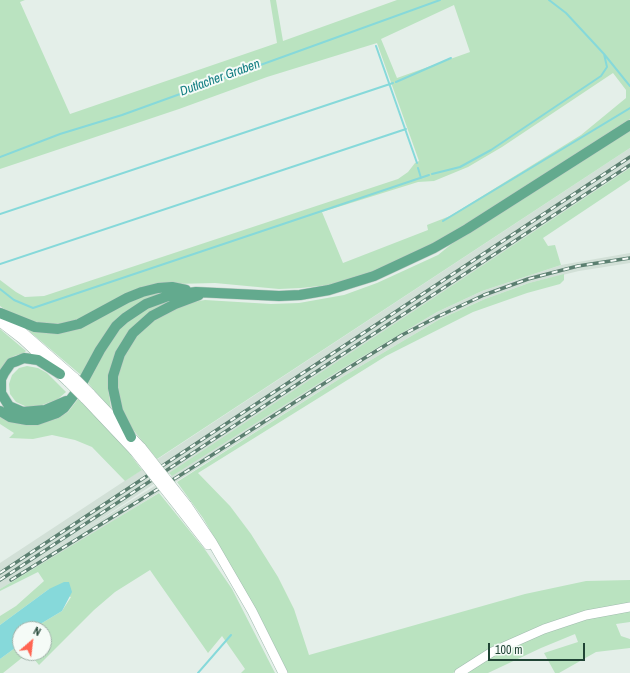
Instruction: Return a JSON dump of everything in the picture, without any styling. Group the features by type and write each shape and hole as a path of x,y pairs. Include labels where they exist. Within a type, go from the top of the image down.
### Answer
{"main road":[{"path":"0,411 10,417 27,420 37,420 57,413 73,397 107,338 125,318 157,299 181,293 209,291 279,296 300,295 329,290 374,276 412,260 448,240 630,125"},
{"path":"1,317 35,327 58,329 79,324 127,298 142,292 158,288 172,288 196,292"},
{"path":"138,449 118,411 114,394 113,376 120,354 133,333 152,316 175,304 209,291"},
{"path":"1,317 131,437"},
{"path":"1,317 60,374"},
{"path":"71,380 38,360 24,358 11,363 4,373 1,379 1,393 9,406 23,412 45,410 73,397"},
{"path":"87,395 138,449 212,542 252,611 283,673"},
{"path":"459,673 498,649 544,629 586,615 630,607"}],"shaded area":[{"path":"630,148 630,168 89,527 340,370 437,312 482,291 561,265 630,253 630,263 579,271 529,283 485,299 440,319 344,376 101,529 0,589 0,563"}],"green space":[{"path":"0,0 25,0 20,2 70,114 277,43 270,0 276,0 283,41 397,0 630,0 630,119 474,219 432,244 373,271 329,285 279,289 215,283 175,284 65,325 41,324 11,314 0,306 0,280 25,297 44,296 398,179 419,161 377,43 267,77 179,109 0,169","holes":["454,5 470,52 397,78 381,39","613,73 626,90 626,98 581,135 450,216 427,225 428,230 343,263 322,212 418,182 434,181 468,167 502,147"]},
{"path":"630,130 630,148 157,459 126,421 120,410 116,376 127,345 154,319 192,302 205,300 271,304 299,303 344,295 377,283 438,255 454,242"},
{"path":"630,168 630,180 543,238 548,246 555,245 561,265 482,291 437,312 340,370 172,476 169,473"},
{"path":"564,274 564,280 560,284 527,293 473,312 386,356 198,473 230,506 251,534 278,577 294,609 309,655 525,594 586,581 630,580 630,603 542,625 507,641 453,673 287,673 250,599 203,518 177,482 344,376 440,319 485,299 529,283"},
{"path":"169,291 145,300 122,315 81,375 29,331 30,329 52,333 143,295"},
{"path":"180,298 130,331 122,342 116,353 108,388 111,409 88,383 109,343 120,329 136,315 159,303"},
{"path":"0,329 26,351 7,361 0,370"},
{"path":"27,366 38,368 47,373 66,392 58,399 37,407 27,407 16,402 10,394 9,384 12,375 19,368"},
{"path":"78,399 120,441 142,470 125,481 92,447 75,440 52,435 33,439 9,438 14,433 0,424 0,413 39,423 56,419 68,412"},
{"path":"159,493 206,551 232,589 275,673 241,673 245,669 222,636 208,653 150,570 115,592 94,610 52,652 52,621 45,621 62,611 71,597 49,589 0,625 0,616 16,606 44,581 38,572 0,591 0,589"},
{"path":"630,610 630,622 616,624 621,636 630,639 630,648 596,652 559,673 555,673 544,653 578,642 575,634 488,673 466,673 494,654 536,635 575,621"},
{"path":"12,650 12,661 18,661 3,673 0,673 0,659"},
{"path":"36,661 43,661 39,665"}],"water":[{"path":"64,582 69,582 72,592 62,611 45,621 12,621 12,650 0,659 0,625 49,589"}],"waterway":[{"name":"Dutlacher Graben","path":"0,157 60,134 122,115 440,0"},
{"path":"549,0 566,13 604,54 630,86"},
{"path":"376,46 417,163"},
{"path":"432,174 460,167 491,150 601,76 607,67 604,54"},
{"path":"396,82 451,58"},
{"path":"0,214 393,83"},
{"path":"443,221 630,108"},
{"path":"0,264 406,129"},
{"path":"418,168 421,178"},
{"path":"0,289 14,300 33,308 429,175"},
{"path":"198,673 231,635"}],"railway":[{"path":"0,573 630,157"},
{"path":"0,580 630,165"},
{"path":"11,580 402,335 484,295 528,279 578,266 630,258"}]}
